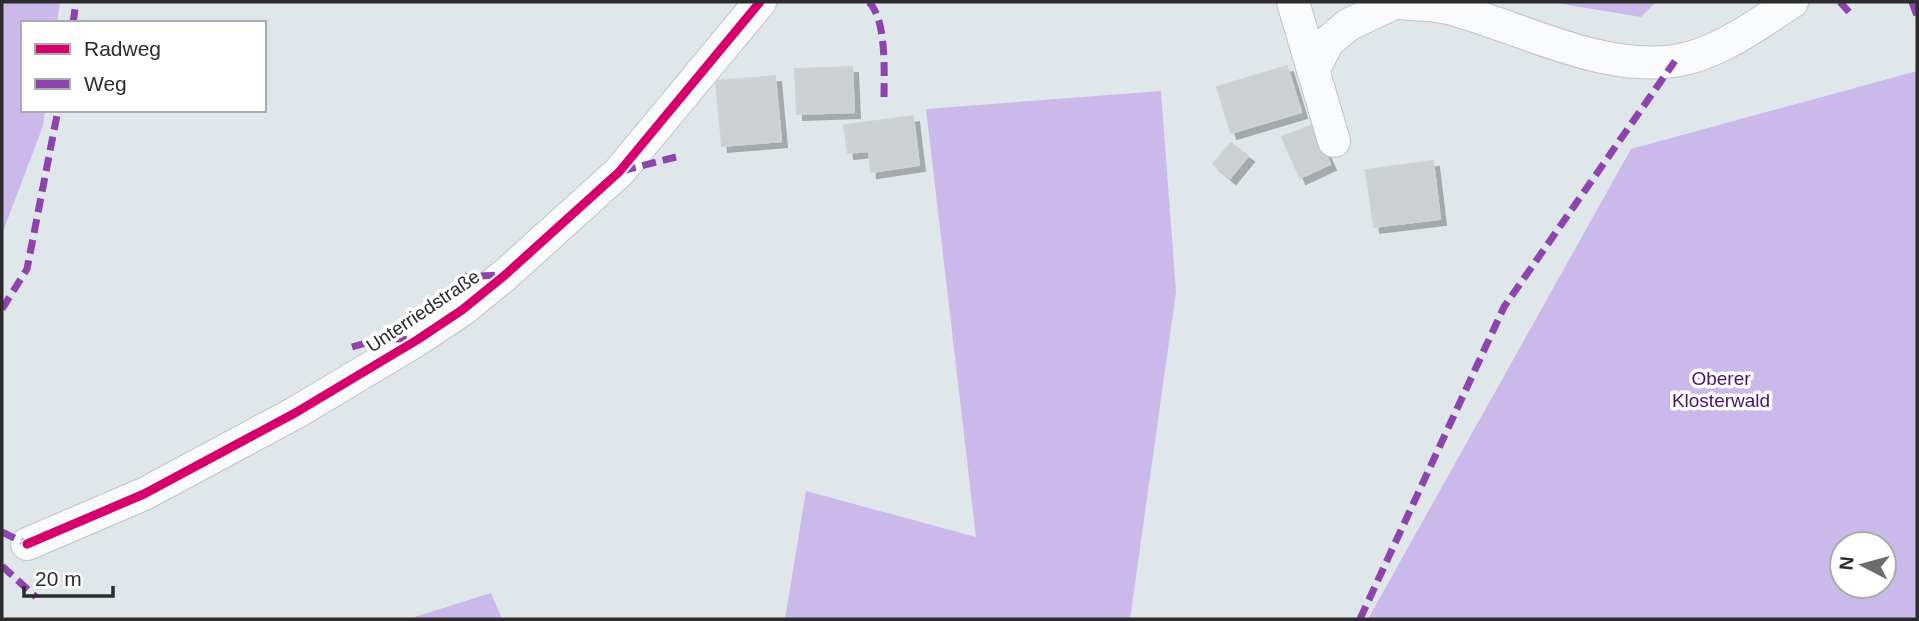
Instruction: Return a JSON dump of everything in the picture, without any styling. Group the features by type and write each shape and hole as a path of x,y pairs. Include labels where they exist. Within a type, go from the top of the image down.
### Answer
{"street":[{"name":"Unterriedstraße","path":"27,544 156,488 295,413 462,310 505,275 619,172 760,2"},
{"path":"1293,2 1334,141"},
{"path":"1313,71 1328,42 1348,25 1386,3 1450,9 1560,45 1617,59 1645,62 1675,61 1714,49 1750,30 1792,2"}],"green space":[{"path":"2,2 60,2 57,21 21,21 21,112 45,112 43,126 2,234"},
{"path":"1550,2 1656,2 1641,17"},
{"name":"Oberer Klosterwald","path":"1917,71 1917,619 1368,619 1631,149"},
{"path":"1161,91 1176,292 1130,619 785,619 806,491 976,537 926,109"},
{"path":"491,593 502,619 408,619"}],"building":[{"path":"1287,66 1301,112 1231,133 1217,87"},
{"path":"852,67 854,112 797,114 795,69"},
{"path":"775,76 781,141 722,146 716,81"},
{"path":"913,116 919,165 871,172 869,151 848,153 844,125"},
{"path":"1312,125 1330,164 1300,178 1282,137"},
{"path":"1231,143 1248,156 1230,178 1213,164"},
{"path":"1433,161 1440,219 1374,227 1366,170"}],"marked path":[{"path":"73,21 76,2"},
{"path":"869,2 875,10 882,34 884,98"},
{"path":"1840,2 1849,12"},
{"path":"1912,2 1917,16"},
{"path":"1360,619 1504,307 1675,61"},
{"path":"2,309 27,269 58,112"},
{"path":"622,171 676,157"},
{"path":"460,277 502,275"},
{"path":"352,347 384,338 414,340"},
{"path":"2,532 27,544"},
{"path":"2,566 36,597"}],"cycle path":[{"path":"27,544 144,494 295,413 462,310 505,275 619,172 760,2"}]}
